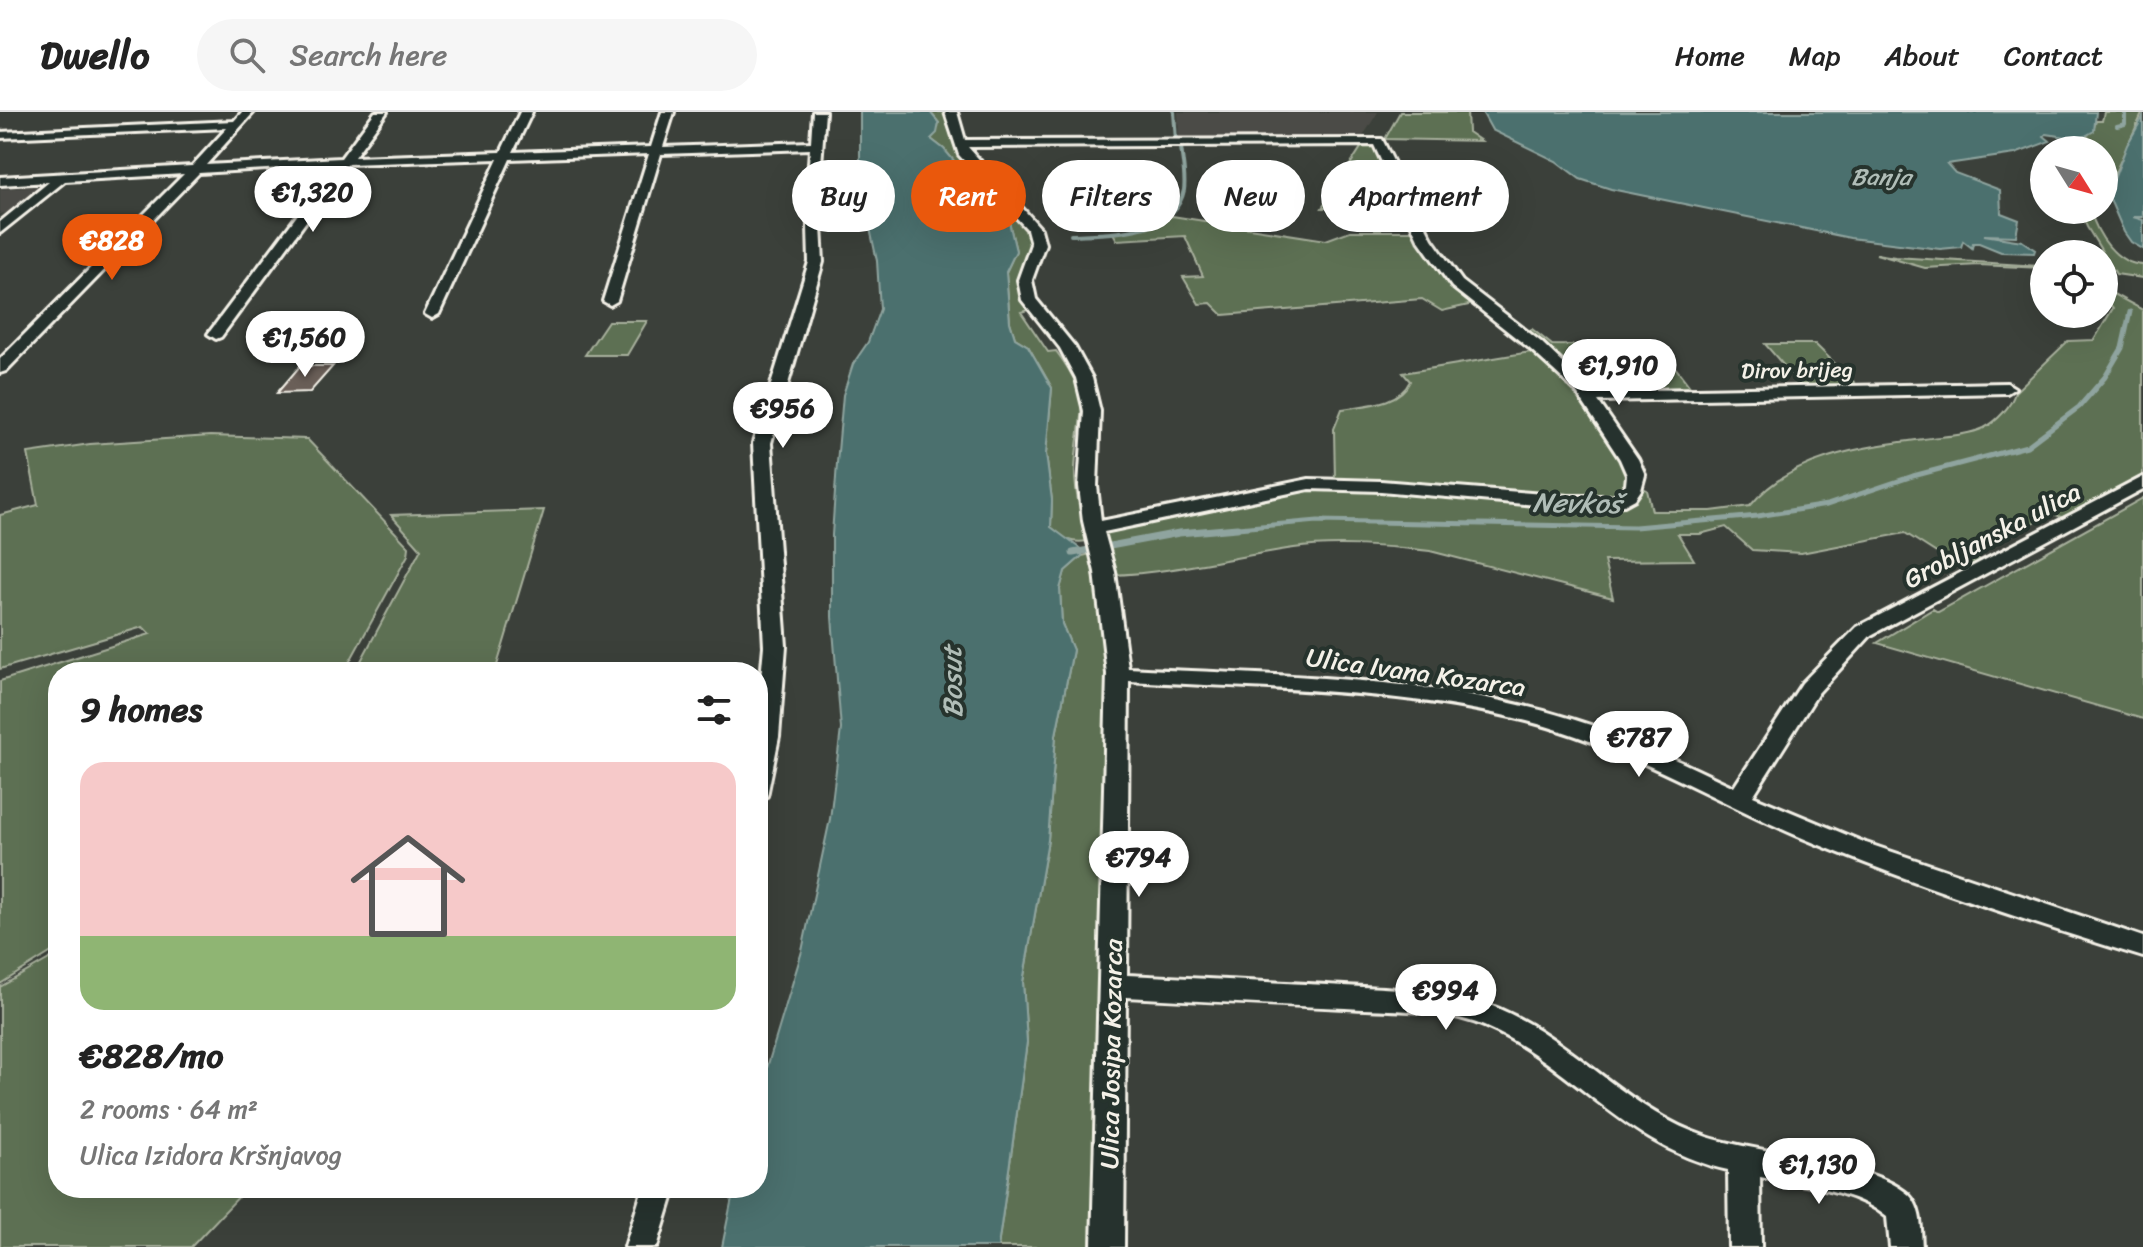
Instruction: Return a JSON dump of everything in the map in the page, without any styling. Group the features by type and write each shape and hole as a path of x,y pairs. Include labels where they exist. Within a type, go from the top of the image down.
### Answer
{"street":[{"path":"0,368 248,112"},
{"path":"216,334 381,112"},
{"path":"432,314 526,112"},
{"path":"610,301 668,112"},
{"path":"768,726 775,646 762,443 816,262 813,191 819,112"},
{"name":"Ulica Josipa Kozarca","path":"951,112 963,152 1034,229 1038,244 1025,280 1029,300 1067,347 1084,378 1092,411 1087,467 1118,674 1108,1247"},
{"path":"0,135 235,124"},
{"path":"959,144 1378,141 1425,239 1457,284 1556,362 1587,396 1621,446 1636,475 1635,486 1628,495 1617,501 1596,503 1407,488 1309,484 1098,541"},
{"path":"0,181 344,161 817,145"},
{"path":"0,229 62,177"},
{"name":"Dirov brijeg","path":"1587,396 2007,388"},
{"name":"Grobljanska ulica","path":"1739,799 1801,700 1841,649 1864,631 2143,482"},
{"name":"Ulica Ivana Kozarca","path":"1118,674 1324,685 1404,693 1527,714 1632,751 1817,833 2143,947"},
{"path":"1112,985 1398,1000 1461,1008 1501,1021 1549,1050 1634,1116 1666,1135 1703,1150 1744,1157 1875,1191 1898,1205 1904,1217 1906,1247"},
{"path":"1744,1157 1745,1247"},
{"path":"641,1247 656,1198"}],"shaded area":[{"path":"1178,112 1378,112 1360,141 1179,141"},
{"path":"46,186 16,211 0,214 0,189"}],"green space":[{"path":"930,112 944,112 948,128 966,160 953,160 931,139 939,123"},
{"path":"1400,112 1467,112 1468,132 1481,141 1385,139"},
{"path":"2104,112 2143,112 2118,166 2118,136 2086,136 2093,131 2096,121 2102,121"},
{"path":"1364,143 1376,146 1383,160 1353,160"},
{"path":"1180,217 1196,220 1196,232 1275,232 1326,240 1347,232 1419,232 1473,304 1442,311 1422,299 1223,315 1211,303 1199,304 1183,277 1203,276 1185,236 1117,240 1113,233 1180,232"},
{"path":"2086,224 2095,224 2104,240 2095,240"},
{"path":"1026,227 1030,242 1020,288 1028,310 1021,312 1048,352 1056,351 1076,383 1080,396 1081,420 1075,477 1088,541 1068,540 1051,527 1052,500 1046,454 1052,388 1028,346 1015,338 1010,322 1006,272 1016,251 1011,232 1026,232"},
{"path":"1876,254 2030,265 2030,267 1979,265 1925,268"},
{"path":"2118,254 2143,265 2143,278 2118,274"},
{"path":"2118,297 2143,310 2143,477 2065,519 2052,513 1972,555 1986,563 1968,573 1905,533 1801,553 1752,550 1726,527 1700,534 1678,534 1694,560 1604,561 1613,598 1430,551 1362,545 1309,546 1180,568 1110,575 1103,530 1285,492 1335,486 1606,506 1640,487 1647,490 1652,511 1711,511 1750,506 1786,476 1829,457 1876,446 1977,431 1998,418 2015,392 2068,341 2094,340 2101,328 2118,328"},
{"path":"608,321 647,321 627,355 585,355"},
{"path":"1532,329 1552,345 1659,346 1694,392 1590,393 1557,357 1526,332"},
{"path":"1765,344 1815,344 1860,388 1804,389"},
{"path":"1537,351 1578,396 1622,464 1630,483 1615,495 1587,500 1335,481 1334,429 1342,409 1380,402 1398,395 1410,381 1403,373"},
{"path":"210,436 307,439 409,547 408,555 349,662 61,662 150,634 143,627 0,669 0,515 38,505 28,453 90,444"},
{"path":"2143,498 2143,719 1877,643 1933,609 1938,612"},
{"path":"544,510 498,662 360,662 421,549 391,515"},
{"path":"1091,554 1102,611 1108,680 1094,1247 998,1247 1027,1042 1023,982 1048,840 1056,735 1073,650 1062,624 1060,589 1065,571 1082,556"},
{"path":"48,666 48,954 0,984 0,681"},
{"path":"48,960 48,1198 238,1198 191,1247 0,1247 0,987"}],"water":[{"name":"Bosut","path":"860,112 930,112 939,123 937,133 931,139 953,160 911,160 911,232 1011,232 1016,251 1006,272 1010,322 1015,338 1028,346 1052,388 1046,454 1052,500 1051,527 1082,550 1082,556 1065,571 1060,589 1062,624 1073,650 1056,735 1048,840 1023,982 1027,1042 998,1247 722,1247 732,1198 768,1198 768,1065 802,951 830,819 841,729 832,617 832,535 837,463 843,395 853,364 868,342 880,309 877,261 871,232 895,232 895,160 860,160"},
{"name":"Banja","path":"1482,112 2096,112 2094,131 2085,136 2030,136 2030,148 2015,154 1947,164 1955,173 2000,190 2001,213 2019,220 2016,236 1984,235 2022,241 2030,247 2030,253 2001,252 1979,243 1973,243 1972,248 1963,241 1961,247 1940,249 1850,238 1611,189 1580,179 1556,161 1492,130"},
{"path":"2143,117 2143,217 2133,217 2143,220 2143,249 2131,242 2118,218 2118,169"}],"building":[{"path":"300,366 333,366 310,392 277,393"}],"waterway":[{"path":"1174,112 1176,141"},
{"name":"Nevkoš","path":"2117,126 2125,124 2125,112"},
{"path":"1071,235 1138,229 1168,216 1178,205 1184,190 1181,146"},
{"name":"Nevkoš","path":"1214,530 1318,521 1635,527 1758,516 1827,505 1913,476 2027,446 2079,407 2105,377 2122,348 2130,312"},
{"name":"Nevkoš","path":"1073,553 1179,533 1237,528"}]}
